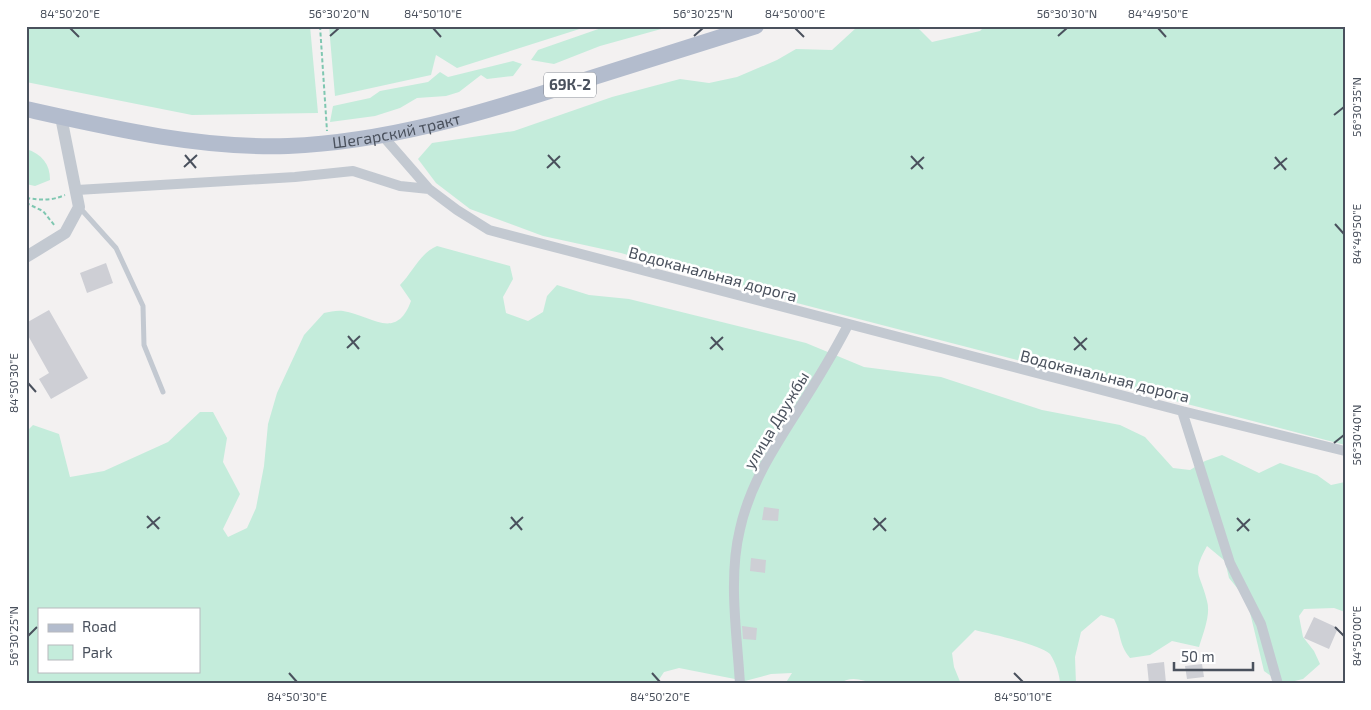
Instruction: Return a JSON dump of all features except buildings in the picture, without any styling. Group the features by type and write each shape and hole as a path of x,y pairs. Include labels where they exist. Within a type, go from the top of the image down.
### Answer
{"main road":[{"name":"Шегарский тракт","path":"26,109 158,135 247,145 328,143 382,135 485,112 756,26"}],"street":[{"path":"26,257 65,233 79,207 61,117"},
{"name":"Водоканальная дорога","path":"382,135 429,189 457,210 489,230 1182,412 1345,451"},
{"path":"77,190 295,177 353,170 400,186 429,189"},
{"name":"улица Дружбы","path":"740,684 734,585 739,530 760,472 828,364 848,325"},
{"path":"1182,412 1230,563 1261,624 1278,684"}],"lane":[{"path":"79,207 116,248 143,306 144,346 163,392"}],"path":[{"path":"320,26 328,143"},
{"path":"26,198 54,200 77,190"},
{"path":"26,203 43,211 53,225 65,233"}],"green space":[{"path":"26,26 310,26 318,113 192,115 26,82"},
{"path":"329,26 589,26 457,68 436,55 431,75 335,96"},
{"path":"607,26 672,26 600,46 554,64 531,60 538,50"},
{"path":"861,26 916,26 932,42 980,31 985,26 1345,26 1345,445 762,294 621,253 543,236 470,209 436,183 418,159 432,143 514,131 612,97 680,79 709,83 737,77 777,60 796,49 832,50 856,28"},
{"path":"513,61 522,64 513,76 487,79 481,75 459,92 446,96 417,98 400,108 375,116 330,122 333,106 370,98 380,91 428,82 440,72 448,77"},
{"path":"26,149 44,160 50,174 50,180 35,186 26,184"},
{"path":"437,246 510,266 513,279 503,297 506,313 528,321 543,312 547,296 557,285 589,295 629,299 806,343 864,367 941,377 1042,410 1120,425 1145,437 1173,468 1190,470 1205,461 1222,455 1259,473 1280,463 1317,475 1331,485 1345,482 1345,612 1334,608 1304,609 1299,616 1303,637 1314,651 1320,664 1303,679 1282,684 1264,671 1247,600 1229,578 1225,561 1207,546 1198,568 1198,574 1208,606 1206,624 1199,647 1172,641 1150,655 1130,658 1124,648 1114,619 1101,615 1081,632 1075,657 1076,684 1060,684 1054,660 1045,650 1026,643 975,630 952,653 954,667 961,684 873,684 856,679 843,681 839,684 785,684 792,673 771,674 745,681 679,668 664,672 656,684 26,684 26,432 33,425 59,434 70,477 104,471 168,442 200,412 213,412 227,438 223,462 240,494 223,529 228,537 247,528 256,508 264,466 268,424 277,393 304,335 324,313 334,311 353,313 382,323 398,320 405,313 411,301 400,285 426,253"}]}
